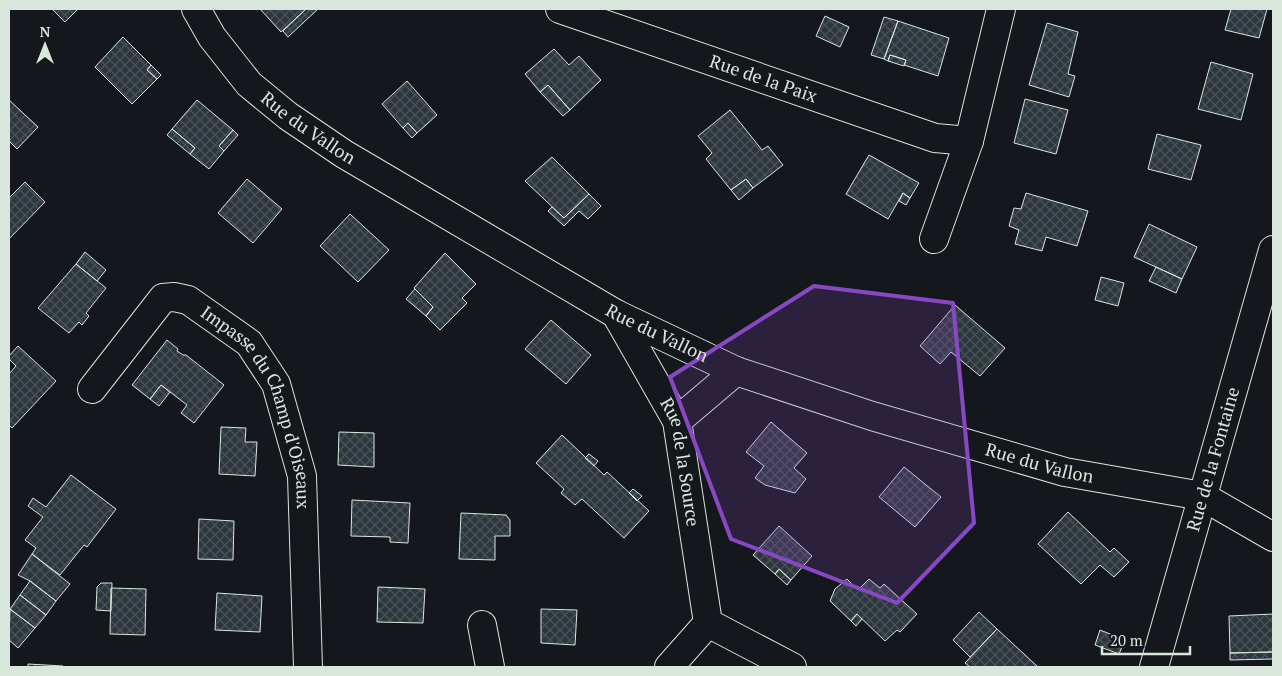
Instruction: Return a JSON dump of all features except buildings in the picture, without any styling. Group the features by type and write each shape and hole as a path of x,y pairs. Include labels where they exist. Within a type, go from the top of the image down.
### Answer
{"street":[{"name":"Rue du Vallon","path":"196,9 212,37 250,84 288,116 344,154 616,314 736,371 872,416 1065,472 1202,496"},
{"name":"Rue de la Paix","path":"560,9 935,138 969,141"},
{"path":"934,239 969,141 1000,9"},
{"name":"Rue de la Fontaine","path":"1154,667 1273,250"},
{"name":"Impasse du Champ d'Oiseaux","path":"92,389 163,298 174,297 188,300 250,343 276,384 302,476 308,667"},
{"name":"Rue de la Source","path":"616,314 678,421 708,623"},
{"path":"678,421 736,371"},
{"path":"1202,496 1273,537"},
{"path":"669,667 708,623 792,667"},
{"path":"482,625 490,667"}],"highlighted area":[{"path":"814,286 953,303 974,523 897,603 731,539 670,377"}]}
